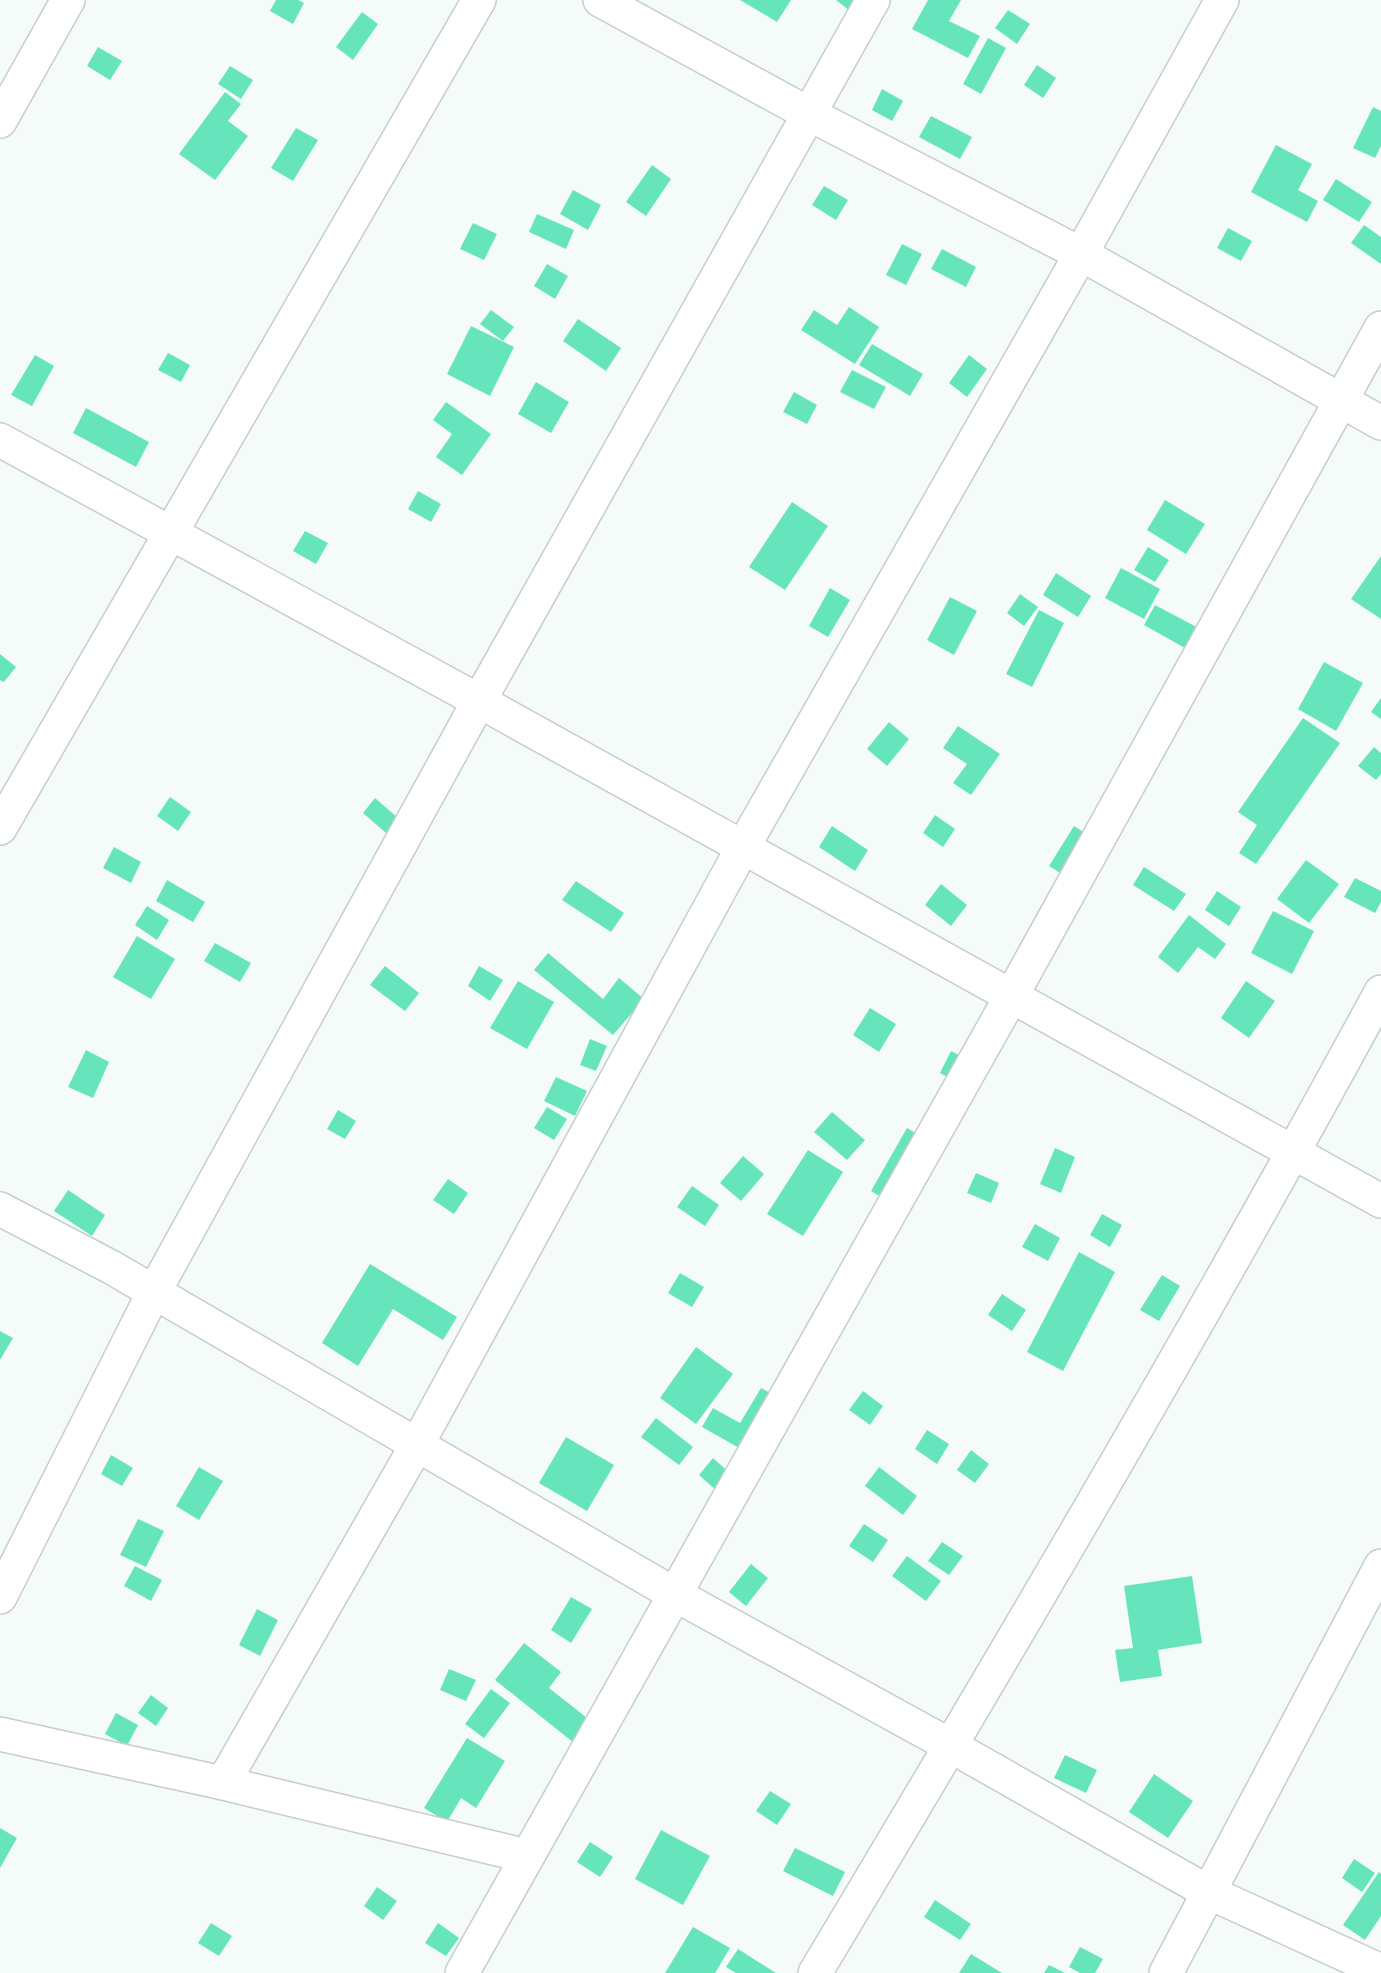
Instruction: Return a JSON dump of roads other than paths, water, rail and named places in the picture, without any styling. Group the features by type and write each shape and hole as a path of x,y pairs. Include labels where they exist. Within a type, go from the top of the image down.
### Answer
{"street":[{"path":"0,121 68,0"},
{"path":"0,828 479,0"},
{"path":"600,0 809,114 1081,254 1381,423"},
{"path":"0,1597 154,1292 479,701 873,0"},
{"path":"223,1783 418,1443 743,847 1081,254 1222,0"},
{"path":"462,1973 1012,995 1381,328"},
{"path":"0,440 479,701 1381,1201"},
{"path":"815,1973 951,1746 1294,1153 1381,992"},
{"path":"0,1209 154,1292 418,1443 674,1594 951,1746 1208,1892 1381,1971"},
{"path":"1166,1973 1381,1566"},
{"path":"0,1734 223,1783 527,1856"}]}
